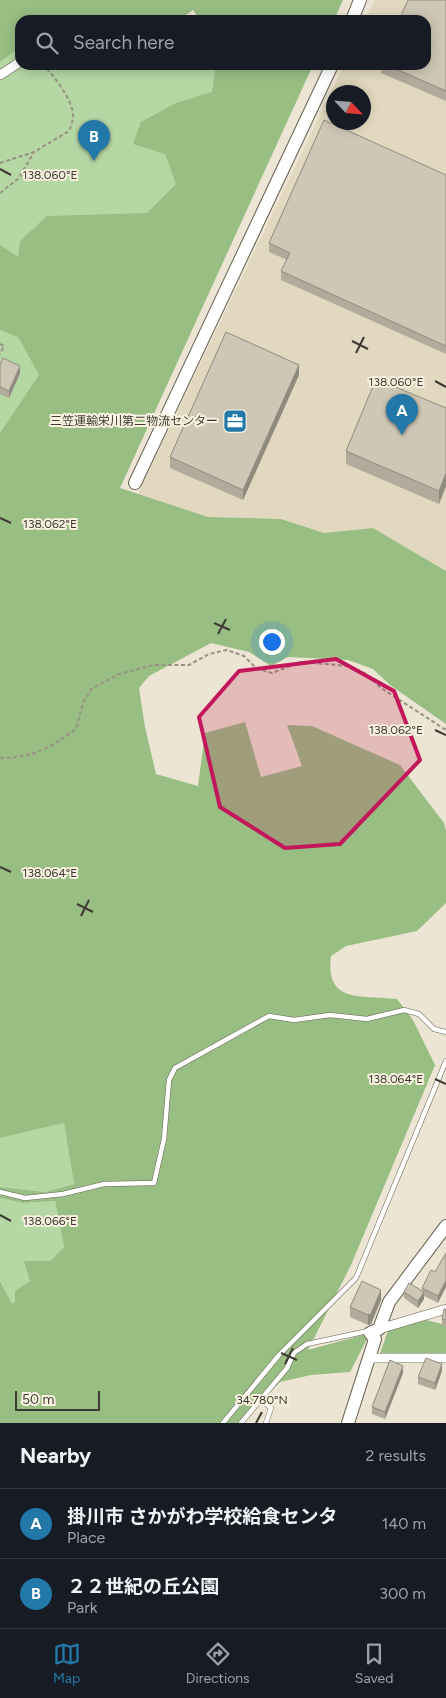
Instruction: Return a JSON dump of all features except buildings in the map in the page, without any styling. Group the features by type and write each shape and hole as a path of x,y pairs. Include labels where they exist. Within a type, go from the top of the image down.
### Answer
{"street":[{"path":"354,15 360,0"},
{"path":"0,76 15,66"},
{"path":"135,483 330,70"},
{"path":"379,1329 389,1302 446,1226"},
{"path":"348,1423 375,1340 370,1333 446,1309"},
{"path":"369,1358 446,1358"}],"lane":[{"path":"0,1192 25,1198 63,1194 104,1184 154,1183 164,1139 169,1080 175,1068 269,1016 294,1020 330,1015 368,1018 404,1010 419,1014 434,1029 446,1032"},
{"path":"223,1423 279,1355 356,1278 446,1061"},
{"path":"241,1423 287,1368 294,1353 307,1344 379,1329"},
{"path":"261,1399 271,1408 266,1423"}],"path":[{"path":"0,163 34,152 70,131 74,114 60,86 49,70"},
{"path":"0,193 19,178 34,152"},
{"path":"0,344 4,346 0,354"},
{"path":"0,758 23,758 46,750 76,729 83,702 91,689 119,674 153,665 189,665 208,654 227,650 244,656 256,668 272,672 301,662 349,666 366,674 381,688 446,730"}],"highlighted area":[{"path":"336,659 394,691 420,760 340,844 285,848 220,807 199,717 239,671"}],"shaded area":[{"path":"375,0 446,0 446,571 373,528 324,533 281,519 208,517 137,495 326,102 326,130 371,130 371,85 334,85 342,70 431,70 431,15 368,15"}],"green space":[{"path":"0,0 343,0 336,15 196,15 193,10 186,15 15,15 15,51 0,62"},
{"path":"15,26 15,70 233,70 195,195 151,241 0,267 0,35"},
{"path":"215,70 311,70 120,488 208,517 281,519 324,533 373,528 446,571 446,724 390,685 373,669 348,660 288,657 271,666 249,652 211,643 149,676 139,688 145,727 156,774 198,786 205,733 245,722 261,777 302,766 287,725 312,726 400,765 444,823 446,831 446,903 417,931 346,946 331,956 331,971 334,982 340,990 348,994 397,999 413,1020 435,1065 351,1265 308,1350 370,1333 350,1372 311,1375 280,1382 240,1423 0,1423 0,1281 12,1304 15,1302 15,1291 30,1281 24,1261 50,1261 64,1247 55,1201 23,1203 0,1198 0,1187 45,1192 74,1184 64,1123 0,1138 0,433 39,375 18,337 0,330 0,245 18,257 20,241 47,216 147,213 176,184 165,154 133,144 141,122 176,103 212,92"},
{"path":"0,302 56,382 0,457"},
{"path":"64,1123 74,1184 45,1192 0,1187 0,1138"},
{"path":"0,1198 23,1203 55,1201 64,1247 30,1281 15,1291 15,1302 12,1304 0,1281"},
{"path":"422,1319 446,1325 446,1359 380,1354 388,1330"}],"place":[{"name":"２２世紀の丘公園","path":"94,161"},
{"name":"三笠運輸栄川第二物流センター","path":"235,421"},
{"name":"掛川市 さかがわ学校給食センタ","path":"402,435"}]}
